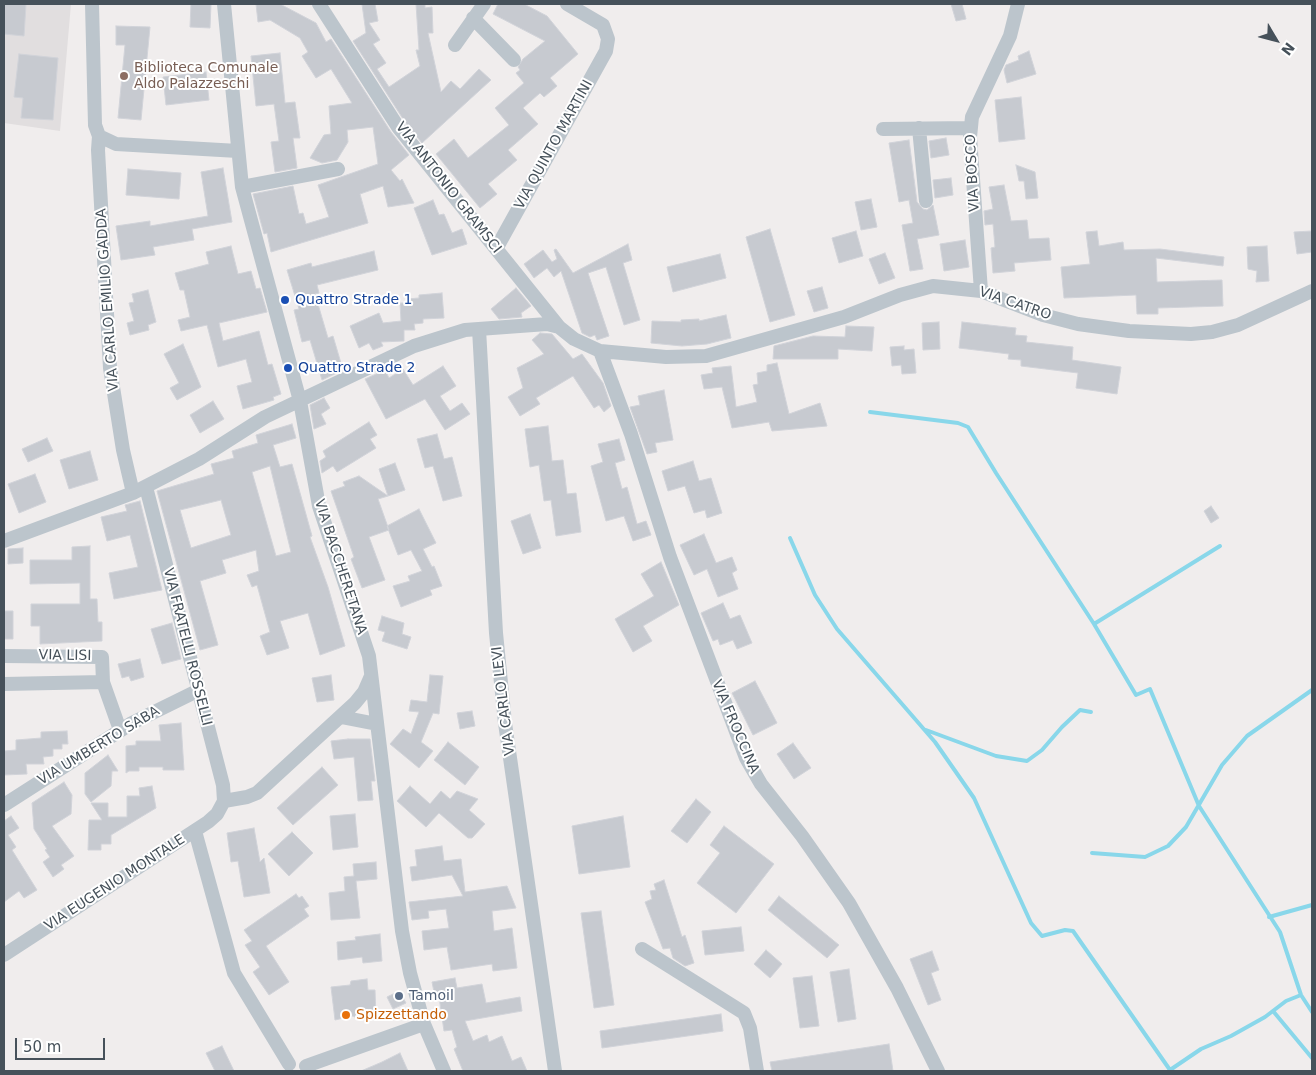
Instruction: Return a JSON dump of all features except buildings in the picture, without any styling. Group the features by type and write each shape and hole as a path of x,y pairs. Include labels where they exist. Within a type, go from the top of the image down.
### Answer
{"street":[{"name":"VIA CARLO EMILIO GADDA","path":"92,4 94,116 104,139 98,150 110,368 123,450 133,493"},
{"name":"VIA BACCHERETANA","path":"224,4 242,187 300,401 319,506 362,633 371,675 402,931 410,973 424,1024 444,1071"},
{"name":"VIA ANTONIO GRAMSCI","path":"319,4 398,127 558,327 574,339 600,350"},
{"path":"455,46 484,4"},
{"name":"VIA QUINTO MARTINI","path":"496,249 601,61 608,39 606,29 599,20 567,4"},
{"name":"VIA BOSCO","path":"981,291 971,128 972,117 1010,36 1018,4"},
{"path":"473,18 514,60"},
{"path":"919,128 926,201"},
{"path":"883,129 971,128"},
{"path":"104,139 142,146 238,151"},
{"path":"242,187 338,169"},
{"name":"VIA CATRO","path":"600,350 666,357 706,356 844,317 900,294 933,286 981,291 1043,315 1078,324 1129,331 1191,334 1212,332 1238,325 1312,291"},
{"path":"4,541 146,487 199,459 244,429 414,346 465,330 548,324 558,327"},
{"name":"VIA CARLO LEVI","path":"479,329 496,632 505,724 556,1071"},
{"name":"VIA FROCCINA","path":"600,350 630,434 670,557 740,746 761,784 802,836 848,903 897,988 938,1071"},
{"name":"VIA FRATELLI ROSSELLI","path":"146,487 197,691 223,785 223,804"},
{"name":"VIA LISI","path":"4,656 102,657 104,682 120,730"},
{"path":"223,804 247,797 256,792 341,716 364,692 371,675"},
{"name":"VIA LISI","path":"4,684 104,682"},
{"name":"VIA UMBERTO SABA","path":"4,805 120,730 197,691"},
{"path":"341,716 377,724"},
{"name":"VIA EUGENIO MONTALE","path":"4,955 195,831 212,818 223,804"},
{"path":"195,831 234,973 288,1068 297,1061 306,1069 424,1024"},
{"path":"642,949 744,1014 750,1028 757,1071"}],"shaded area":[{"path":"4,4 71,4 60,131 4,123"}],"waterway":[{"path":"870,412 958,423 968,427 1094,624 1136,695 1150,689 1199,806 1280,932 1301,995 1312,1012"},
{"path":"790,538 815,595 837,629 935,742 974,798 1031,923 1042,936 1065,930 1073,931 1170,1070"},
{"path":"1094,624 1220,546"},
{"path":"1092,853 1145,857 1168,846 1186,827 1222,765 1247,736 1312,690"},
{"path":"926,730 996,756 1027,761 1042,750 1080,710 1091,712"},
{"path":"1269,917 1312,905"},
{"path":"1170,1070 1201,1049 1231,1036 1265,1017 1286,1001 1301,995"},
{"path":"1273,1011 1312,1058"}],"place":[{"name":"Biblioteca Comunale Aldo Palazzeschi","path":"124,76"},
{"name":"Quattro Strade 1","path":"285,300"},
{"name":"Quattro Strade 2","path":"288,368"},
{"name":"Tamoil","path":"399,996"},
{"name":"Spizzettando","path":"346,1015"}]}
